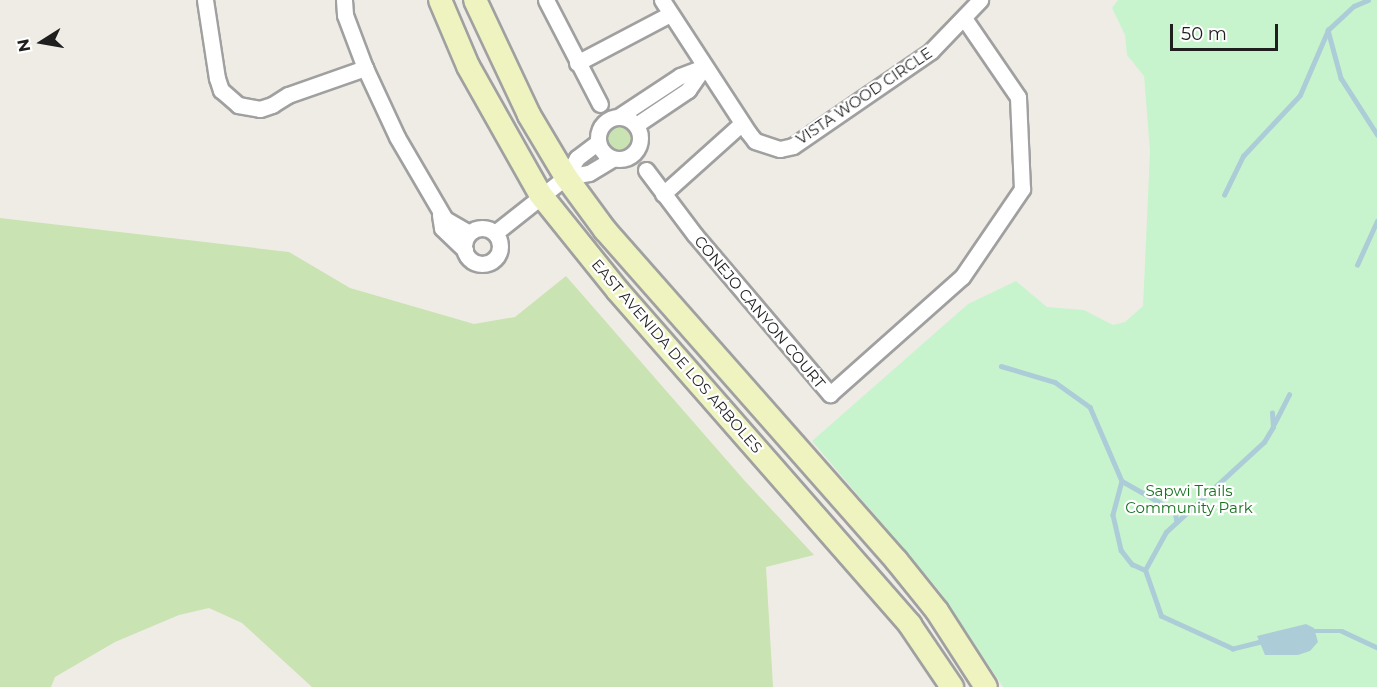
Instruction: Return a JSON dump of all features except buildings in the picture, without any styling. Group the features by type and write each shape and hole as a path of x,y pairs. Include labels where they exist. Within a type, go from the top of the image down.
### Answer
{"main road":[{"name":"EAST AVENIDA DE LOS ARBOLES","path":"440,0 468,66 540,194 618,291 910,625 952,687"},
{"name":"EAST AVENIDA DE LOS ARBOLES","path":"475,0 498,55 566,177 605,230 746,394 896,560 938,611 986,687"}],"street":[{"path":"205,0 217,78 228,98 238,105 260,109 288,95 365,68"},
{"path":"344,0 345,15 365,68 397,137 440,212 442,228 465,250 471,260 489,263 500,250 495,233 485,228 469,233"},
{"path":"546,0 600,104"},
{"name":"VISTA WOOD CIRCLE","path":"662,0 755,141 769,148 793,146 931,51 980,0"},
{"path":"577,63 670,14"},
{"name":"CONEJO CANYON COURT","path":"646,170 663,194 830,394 962,278 1022,189 1018,97 964,18"},
{"path":"566,177 577,158 598,142 603,123 618,117 680,76 704,66"},
{"path":"636,125 688,90 704,66"},
{"path":"495,233 540,194 566,177 589,173 612,159 625,159 636,151 640,138 636,125 618,117"},
{"path":"663,194 742,123"},
{"path":"598,142 612,159"},
{"path":"440,212 469,233"},
{"path":"465,250 469,233"}],"green space":[{"name":"Sapwi Trails Community Park","path":"1118,0 1377,0 1377,687 1003,687 940,592 812,441 968,304 1016,281 1047,307 1084,310 1113,325 1125,322 1143,306 1150,151 1144,76 1127,55 1125,35 1112,8"},
{"path":"619,125 628,129 632,138 628,147 619,151 610,147 606,138 610,129"},
{"path":"0,218 289,252 350,288 474,324 515,317 566,276 744,480 814,555 766,567 773,687 312,687 242,623 209,608 179,615 115,642 55,677 51,687 0,687"}],"water":[{"path":"1306,624 1314,628 1318,642 1310,651 1298,655 1265,655 1257,636"}],"waterway":[{"path":"1224,195 1243,156 1300,95 1328,30 1354,6 1368,0"},
{"path":"1328,30 1341,78 1377,134"},
{"path":"1357,265 1377,221"},
{"path":"1001,366 1055,382 1090,407 1122,481 1113,515 1121,550 1132,564 1145,570"},
{"path":"1274,424 1289,395"},
{"path":"1265,641 1233,649 1161,616 1145,570 1166,532 1264,442 1273,427 1272,413"},
{"path":"1122,481 1175,511 1177,522"},
{"path":"1311,631 1342,631 1377,647"}]}
